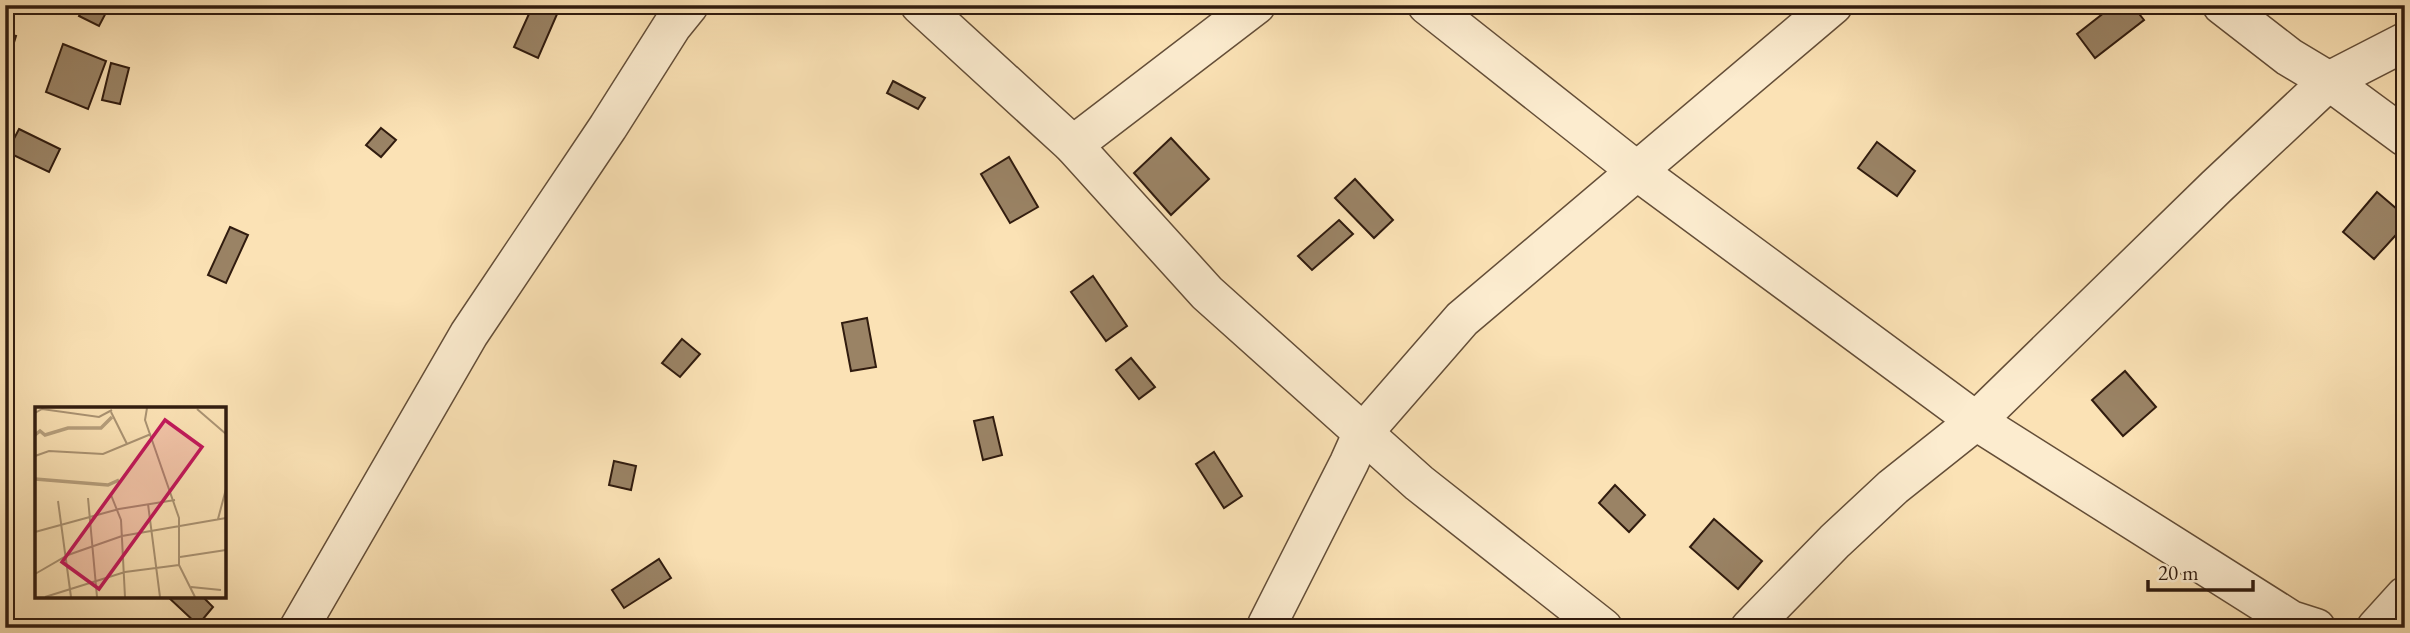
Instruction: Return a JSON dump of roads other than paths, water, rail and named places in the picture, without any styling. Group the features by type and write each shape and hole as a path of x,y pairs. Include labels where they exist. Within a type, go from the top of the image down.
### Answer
{"street":[{"path":"299,628 469,334 608,127 672,26 689,5"},
{"path":"920,5 1073,145 1207,293 1419,483 1603,628"},
{"path":"1073,145 1255,5"},
{"path":"1427,5 1637,171 1976,421 2291,620 2316,628"},
{"path":"1267,625 1362,434 1462,319 1833,5"},
{"path":"2222,5 2289,57 2329,81 2405,136"},
{"path":"1750,628 1835,541 1893,487 1976,421 2329,81 2405,42"},
{"path":"2376,628 2405,596"}]}
